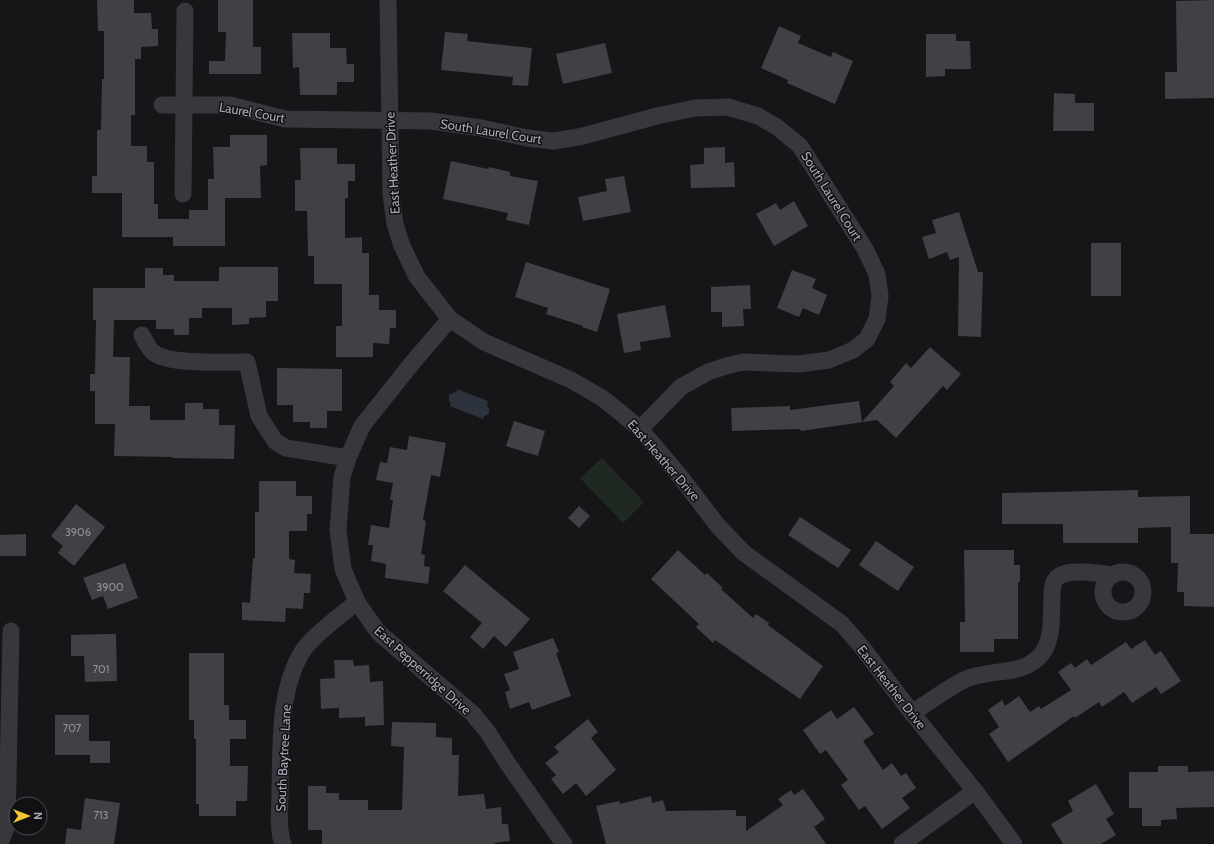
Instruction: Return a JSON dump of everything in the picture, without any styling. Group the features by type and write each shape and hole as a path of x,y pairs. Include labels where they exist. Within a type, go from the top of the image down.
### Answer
{"street":[{"name":"East Heather Drive","path":"388,0 391,194 395,224 402,246 417,277 450,319 484,342 571,380 602,398 640,429 731,540 744,553 842,624 861,646 1014,844"},
{"path":"183,194 185,11"},
{"name":"Laurel Court","path":"162,104 230,105 285,119 390,121"},
{"name":"South Laurel Court","path":"390,121 431,121 481,128 527,138 553,141 579,137 657,116 695,108 728,107 758,116 777,126 800,146 862,243 877,274 880,296 877,319 867,339 853,350 829,360 798,364 743,362 708,372 681,387 640,429"},
{"name":"East Pepperridge Drive","path":"450,319 413,362 362,426 348,458 342,477 338,530 343,569 357,602 378,632 474,714 564,844"},
{"path":"142,336 154,353 172,360 247,362 259,416 275,441 286,448 348,458"},
{"path":"912,713 964,680 974,676 1016,670 1028,666 1039,658 1048,642 1052,586 1056,579 1064,574 1072,572 1103,573 1112,575"},
{"name":"South Baytree Lane","path":"283,844 280,826 281,754 283,714 289,685 295,666 305,649 325,628 357,602"},
{"path":"0,843 8,826 9,629"},
{"path":"902,844 975,792"}],"shaded area":[{"path":"457,389 488,401 487,405 489,408 489,414 484,416 483,419 450,406 451,403 449,401 449,395 457,391"},
{"path":"602,458 644,502 623,523 580,478"}],"building":[{"path":"97,0 134,0 134,13 151,13 152,29 158,29 158,46 141,47 141,59 135,59 135,115 131,115 131,146 147,146 147,162 154,162 154,204 158,204 158,219 189,219 189,210 208,210 208,179 214,179 213,147 230,147 230,135 267,135 267,165 260,166 261,198 225,198 225,246 173,246 173,237 122,237 122,193 92,193 92,176 97,176 97,130 101,130 102,79 104,79 104,31 98,31"},
{"path":"218,0 253,0 253,47 261,47 261,74 209,74 209,61 225,61 226,32 218,32"},
{"path":"1214,0 1214,98 1165,99 1165,72 1177,72 1176,1"},
{"path":"779,26 801,36 798,43 831,57 833,52 853,61 835,104 787,83 788,80 761,68"},
{"path":"445,32 468,34 467,41 532,48 528,86 512,85 513,77 441,70"},
{"path":"292,33 330,33 330,48 346,48 347,64 354,64 354,82 337,82 337,95 300,95 299,67 293,68"},
{"path":"926,34 956,34 956,41 970,41 971,69 945,69 945,76 926,77"},
{"path":"605,43 612,73 563,84 556,54"},
{"path":"1054,93 1075,94 1075,103 1094,103 1094,131 1053,131"},
{"path":"725,147 725,163 734,162 735,187 691,188 690,165 704,164 704,148"},
{"path":"300,148 337,148 337,164 355,164 355,181 348,181 348,198 345,198 345,238 362,237 362,253 369,253 369,295 379,295 379,310 396,310 396,328 390,328 389,344 373,343 373,357 336,357 336,326 342,326 342,284 314,284 314,256 308,256 307,211 295,211 295,180 301,180"},
{"path":"451,161 488,169 489,167 510,172 510,176 538,181 529,225 506,220 508,213 443,199"},
{"path":"624,176 631,212 583,221 578,197 607,191 605,179"},
{"path":"794,201 808,226 774,246 756,214 776,203 780,210"},
{"path":"959,212 978,272 983,272 981,337 958,336 959,257 950,260 947,252 929,259 922,237 936,233 932,220"},
{"path":"1091,243 1121,243 1121,296 1091,296"},
{"path":"526,262 610,289 597,332 546,314 548,308 515,297"},
{"path":"219,267 278,267 278,301 266,301 266,317 249,318 249,324 232,325 232,308 202,308 202,318 189,318 189,335 174,335 174,329 156,329 156,320 114,320 113,357 130,357 129,406 150,406 150,420 185,420 185,403 203,403 203,409 219,409 219,425 235,425 234,459 114,456 115,424 95,424 95,391 90,391 90,374 95,374 96,320 93,320 93,288 145,288 145,268 163,268 163,275 174,275 174,281 219,281"},
{"path":"792,270 816,279 812,288 827,295 819,315 803,308 799,317 777,308"},
{"path":"750,285 751,309 743,309 744,326 722,327 722,312 711,312 711,287"},
{"path":"665,305 671,337 640,342 641,350 624,353 617,314"},
{"path":"930,347 961,374 947,390 943,386 896,438 877,420 801,431 800,429 732,431 731,408 790,406 790,410 859,401 862,422 894,386 890,382 906,363 911,368"},
{"path":"277,368 342,369 342,411 327,411 327,428 310,428 310,422 293,422 293,405 277,405"},
{"path":"514,421 545,431 538,456 506,446"},
{"path":"409,436 446,443 440,477 431,475 423,520 426,521 421,554 425,555 424,566 430,567 428,584 385,578 386,564 371,561 373,545 368,545 371,525 389,528 393,500 390,500 393,483 376,480 380,462 387,463 390,447 407,450"},
{"path":"259,481 296,481 296,496 312,496 312,514 307,514 307,531 289,531 289,559 295,560 294,573 311,574 310,593 304,593 303,609 286,608 285,622 242,620 242,602 250,603 253,558 255,558 255,512 259,512"},
{"path":"1138,490 1138,497 1190,496 1190,534 1214,534 1214,607 1184,606 1184,592 1177,592 1178,563 1171,563 1171,527 1138,528 1138,543 1063,543 1063,524 1002,524 1002,493"},
{"path":"76,504 105,527 74,566 58,553 63,546 51,536"},
{"path":"579,506 590,516 579,528 568,518"},
{"path":"800,517 851,550 838,568 788,535"},
{"path":"26,534 26,556 0,556 0,535"},
{"path":"876,541 914,567 898,591 859,565"},
{"path":"678,550 705,575 707,573 723,588 721,589 753,618 756,614 769,623 768,625 823,666 800,699 715,640 713,643 696,627 699,624 651,579"},
{"path":"964,550 1014,550 1014,565 1020,565 1020,582 1018,582 1018,639 994,639 994,652 960,652 960,622 965,622"},
{"path":"125,563 138,598 108,609 103,596 92,600 83,578"},
{"path":"465,565 530,619 506,647 494,636 483,649 470,637 482,623 443,591"},
{"path":"116,634 117,681 85,682 84,656 71,656 71,635"},
{"path":"553,638 559,652 556,653 571,696 532,710 529,702 510,709 505,692 510,690 504,674 519,669 513,652"},
{"path":"1145,640 1155,655 1161,651 1181,681 1161,694 1156,687 1132,703 1124,692 1102,707 1099,702 1075,718 1074,716 1008,762 989,734 999,727 988,710 1002,700 1005,706 1019,696 1030,712 1039,706 1041,709 1071,690 1058,672 1071,663 1075,668 1087,659 1091,665 1126,642 1131,649"},
{"path":"189,653 224,653 224,705 229,705 229,720 246,720 246,739 230,739 230,766 248,766 247,801 236,801 236,816 199,816 199,804 196,804 196,739 194,739 194,720 189,720"},
{"path":"334,660 353,660 354,666 369,665 370,682 383,681 384,725 365,726 365,717 339,718 339,708 321,709 320,679 335,678"},
{"path":"854,707 874,734 863,741 883,770 892,763 901,776 906,773 916,788 902,798 910,808 882,829 865,806 859,810 841,785 848,780 826,750 820,754 803,730 831,710 837,719"},
{"path":"55,715 89,715 89,741 110,741 110,763 90,763 90,755 55,755"},
{"path":"588,719 598,732 591,738 616,770 586,796 576,783 563,794 551,779 556,775 545,763 559,752 554,747"},
{"path":"392,722 436,723 436,737 452,738 452,755 459,755 458,796 484,794 486,809 501,807 502,824 508,824 510,841 494,844 322,844 322,830 308,830 308,786 326,786 326,793 339,793 339,800 368,800 368,810 402,810 404,747 391,746"},
{"path":"1158,766 1188,766 1188,772 1214,771 1214,807 1176,808 1177,819 1161,820 1161,826 1142,826 1142,808 1129,808 1129,772 1158,772"},
{"path":"1096,784 1114,814 1106,819 1116,835 1101,844 1063,844 1051,824 1073,811 1068,801"},
{"path":"803,789 825,819 814,827 826,844 606,844 596,806 619,801 620,804 651,796 652,803 663,800 666,811 736,810 736,816 746,816 746,831 783,805 778,799 791,790 794,795"},
{"path":"85,798 120,803 114,844 65,844 67,828 81,830"}]}
